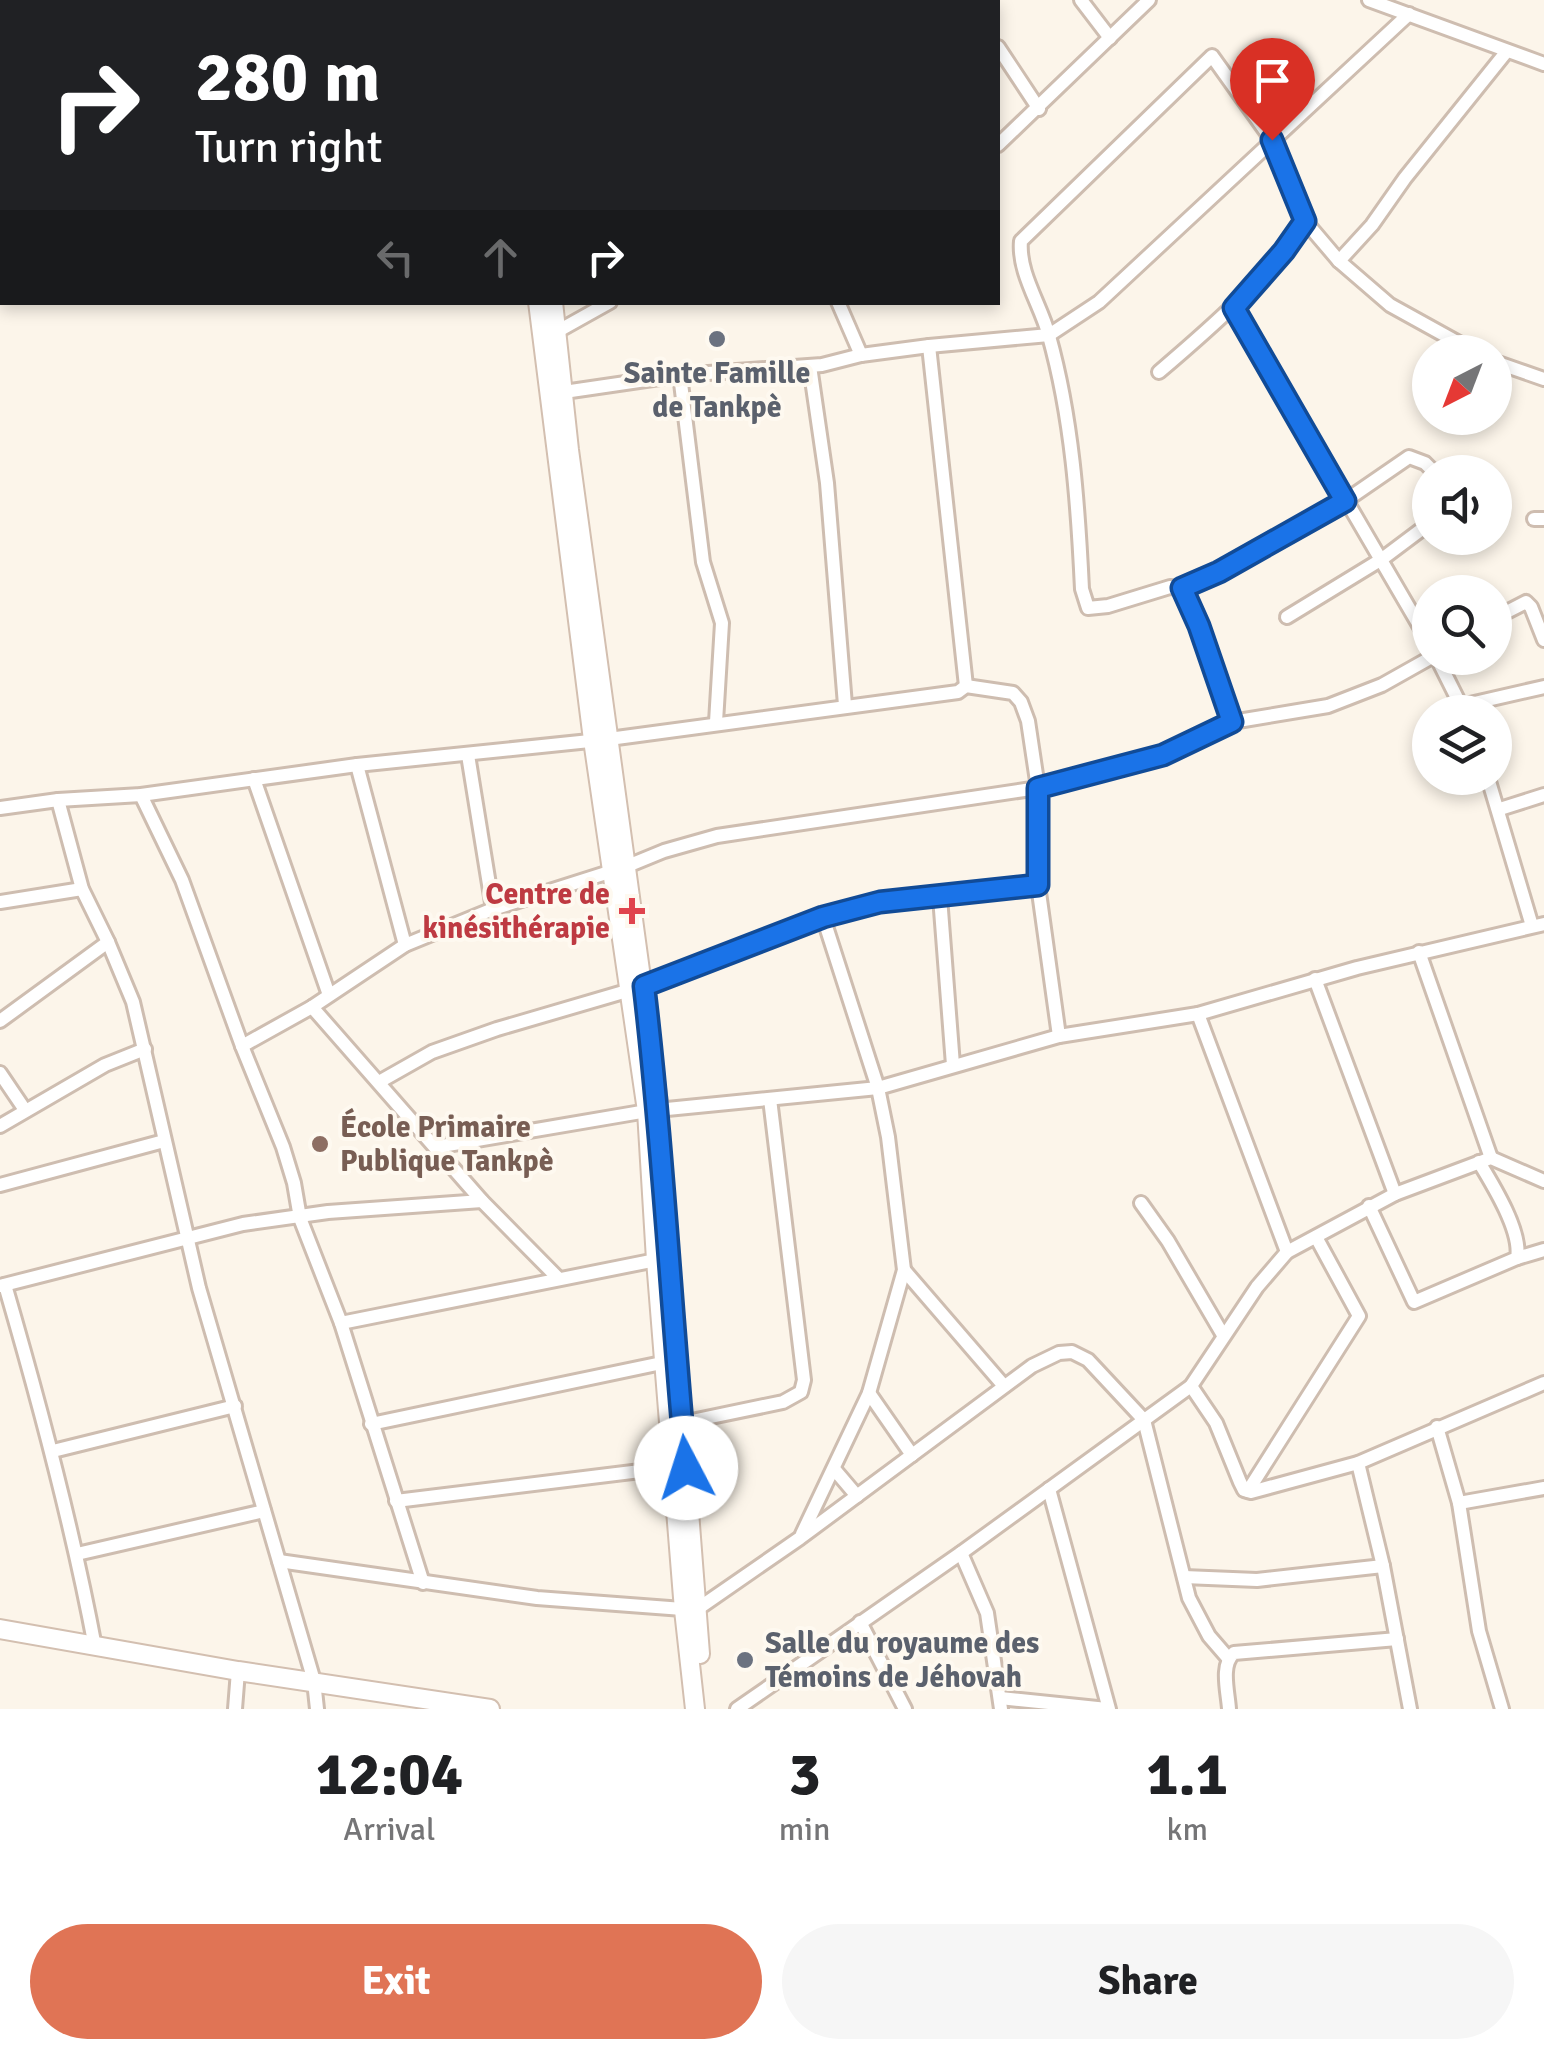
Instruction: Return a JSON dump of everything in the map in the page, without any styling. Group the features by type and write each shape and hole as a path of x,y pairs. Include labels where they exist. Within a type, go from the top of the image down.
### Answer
{"main road":[{"path":"539,305 550,335"},
{"path":"553,305 550,335 556,389 653,1110 673,1467 705,1709"},
{"path":"653,1110 656,1260 682,1424 695,1709"},
{"path":"0,1629 314,1681 400,1702 486,1709"}],"street":[{"path":"1081,0 1110,38"},
{"path":"1000,143 1148,0"},
{"path":"1369,0 1544,64"},
{"path":"556,389 810,366 929,346 1049,335 1100,302 1410,14"},
{"path":"1000,50 1039,108"},
{"path":"1339,261 1507,51"},
{"path":"1412,458 1219,572 1182,588 1170,586 1108,606 1088,608 1082,589 1072,462 1049,335 1020,256 1021,240 1212,56 1272,140 1305,221 1339,261 1390,305 1444,335"},
{"path":"1160,372 1234,308 1305,221"},
{"path":"550,335 605,305"},
{"path":"839,305 861,355"},
{"path":"1234,308 1412,612"},
{"path":"929,346 966,686"},
{"path":"810,366 827,483 845,705"},
{"path":"1512,368 1544,379"},
{"path":"680,375 703,562 722,623 716,722"},
{"path":"1287,617 1412,536"},
{"path":"1182,588 1232,722"},
{"path":"1512,609 1526,602 1532,607 1544,640"},
{"path":"242,1046 312,1007 405,945 493,909 619,870 664,851 717,836 1038,788 1163,755 1232,722 1328,706 1412,669"},
{"path":"0,808 601,740 958,692 966,686 1003,689 1013,692 1021,702 1033,744 1038,788 1038,885 1059,1036"},
{"path":"1512,696 1544,687"},
{"path":"468,754 493,909"},
{"path":"358,765 405,945"},
{"path":"254,779 329,995"},
{"path":"141,795 182,880 283,1147 300,1218 341,1323 423,1583"},
{"path":"436,1147 653,1110 878,1088 1059,1036 1198,1014 1315,978 1538,925 1494,795"},
{"path":"1500,810 1544,796"},
{"path":"58,800 82,889 133,1002 188,1238 314,1681 317,1709"},
{"path":"379,1082 432,1052 637,987 823,917 880,902 1038,885"},
{"path":"0,902 82,889"},
{"path":"940,897 953,1065"},
{"path":"800,1538 869,1393 904,1270 878,1088 823,917"},
{"path":"0,1021 108,942"},
{"path":"1419,952 1485,1160 1518,1246 1517,1258"},
{"path":"1315,978 1395,1194"},
{"path":"312,1007 482,1201 557,1277"},
{"path":"1198,1014 1286,1252"},
{"path":"0,1126 105,1065 145,1048"},
{"path":"0,1073 25,1110"},
{"path":"682,1424 783,1402 800,1392 804,1380 770,1098"},
{"path":"0,1185 164,1141"},
{"path":"737,1709 1191,1386 1286,1252 1368,1206 1485,1160 1544,1181"},
{"path":"94,1647 78,1554 53,1452 2,1285 243,1224 328,1212 482,1201"},
{"path":"1141,1203 1168,1241 1223,1336"},
{"path":"1368,1206 1414,1302 1544,1250"},
{"path":"1248,1491 1359,1316 1316,1237"},
{"path":"341,1323 656,1260"},
{"path":"904,1270 1004,1386"},
{"path":"279,1561 423,1583 690,1610 800,1538 1004,1386 1046,1358 1072,1352 1088,1360 1144,1420 1196,1614 1228,1658 1229,1709"},
{"path":"371,1424 670,1360"},
{"path":"1248,1491 1358,1463 1544,1383"},
{"path":"1191,1386 1216,1423 1240,1482 1248,1491"},
{"path":"869,1393 912,1455"},
{"path":"53,1452 235,1406"},
{"path":"1437,1427 1459,1503 1480,1631 1502,1709"},
{"path":"1358,1463 1383,1566 1410,1709"},
{"path":"396,1501 673,1467"},
{"path":"834,1469 857,1496"},
{"path":"1459,1503 1544,1488"},
{"path":"961,1553 988,1613 1000,1704 1108,1709 1049,1489"},
{"path":"78,1554 264,1511"},
{"path":"1184,1577 1257,1580 1383,1566"},
{"path":"860,1622 906,1709"},
{"path":"1228,1658 1234,1653 1254,1650 1397,1640"},
{"path":"235,1709 238,1670"}],"place":[{"name":"Sainte Famille de Tankpè","path":"717,339"},
{"name":"Centre de kinésithérapie","path":"632,911"},
{"name":"École Primaire Publique Tankpè","path":"320,1144"},
{"name":"Salle du royaume des Témoins de Jéhovah","path":"745,1660"}],"route":[{"path":"686,1468 659,1110 644,986 823,917 880,902 1038,885 1038,788 1163,755 1232,722 1182,588 1219,572 1345,501 1234,308 1305,221 1272,140"}]}
